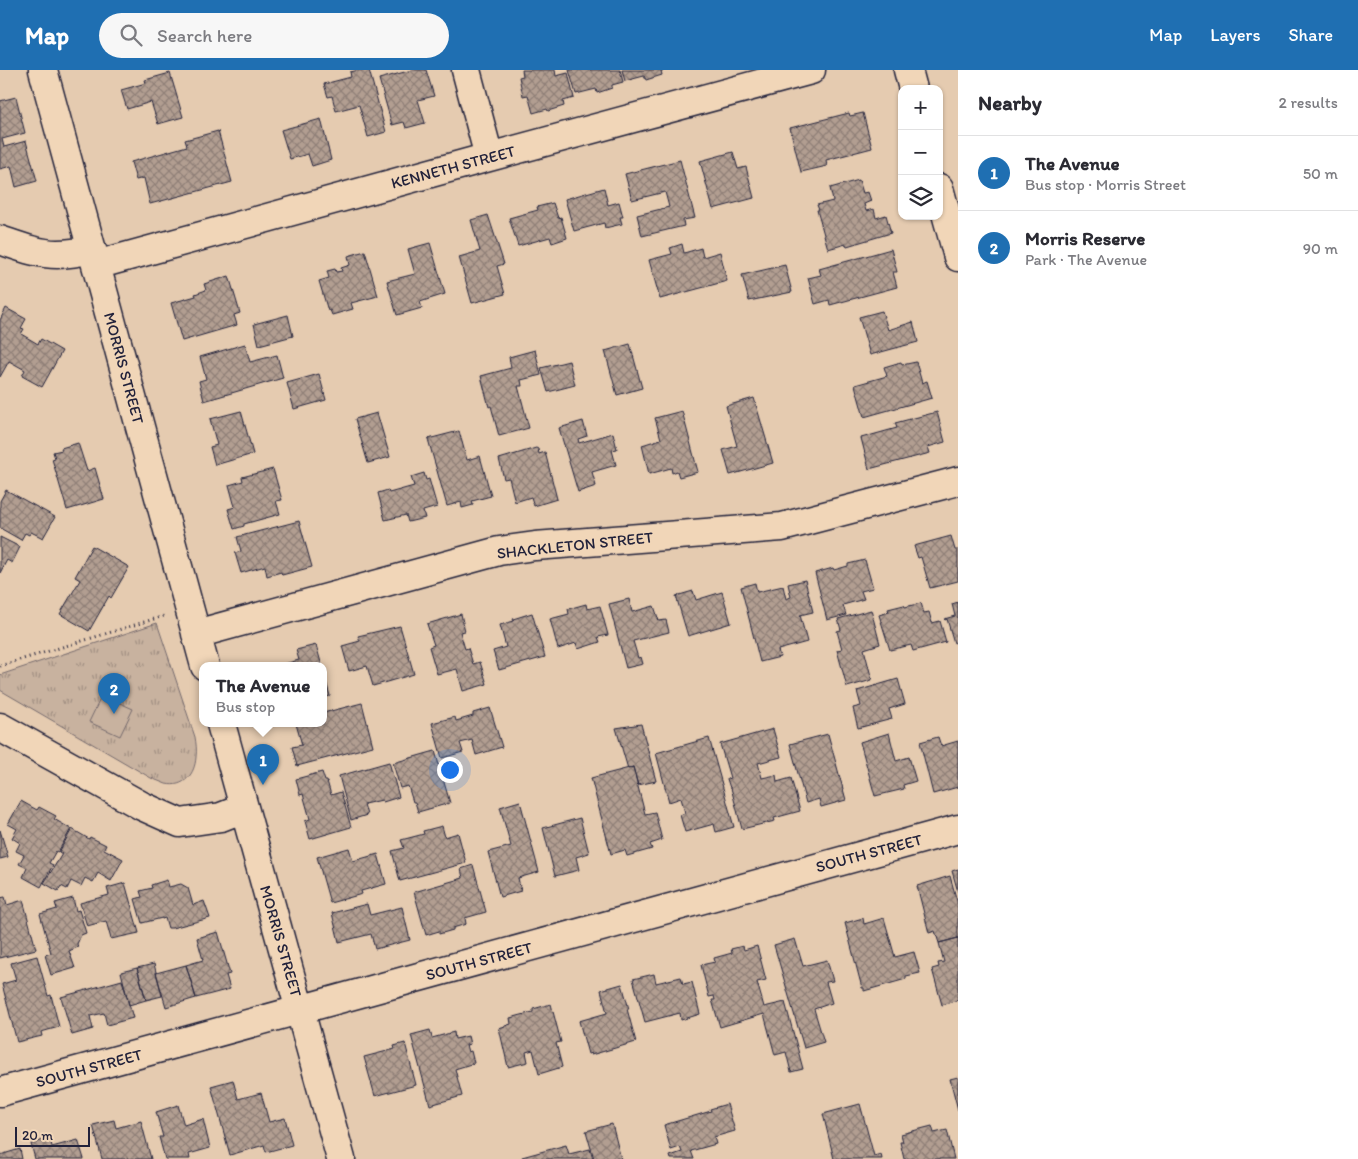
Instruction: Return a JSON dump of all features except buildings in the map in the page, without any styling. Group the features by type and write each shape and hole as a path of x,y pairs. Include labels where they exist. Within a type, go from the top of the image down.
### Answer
{"street":[{"name":"MORRIS STREET","path":"43,70 204,662"},
{"path":"466,70 489,157"},
{"name":"KENNETH STREET","path":"0,240 30,250 55,254 80,252 94,257 489,157 811,70"},
{"path":"908,70 912,85"},
{"path":"943,203 958,257"},
{"name":"SHACKLETON STREET","path":"196,634 498,551 534,546 782,527 958,481"},
{"path":"0,727 142,806 180,824 220,817 244,808"},
{"name":"MORRIS STREET","path":"222,727 341,1159"},
{"name":"SOUTH STREET","path":"0,1092 958,829"}],"path":[{"path":"0,666 167,615"}],"green space":[{"path":"157,623 196,742 195,763 191,774 183,782 172,785 151,778 0,690 0,675"},
{"path":"102,695 133,709 120,736 89,722"}],"place":[{"name":"Morris Reserve","path":"114,714"},
{"name":"The Avenue","path":"263,785"}]}
